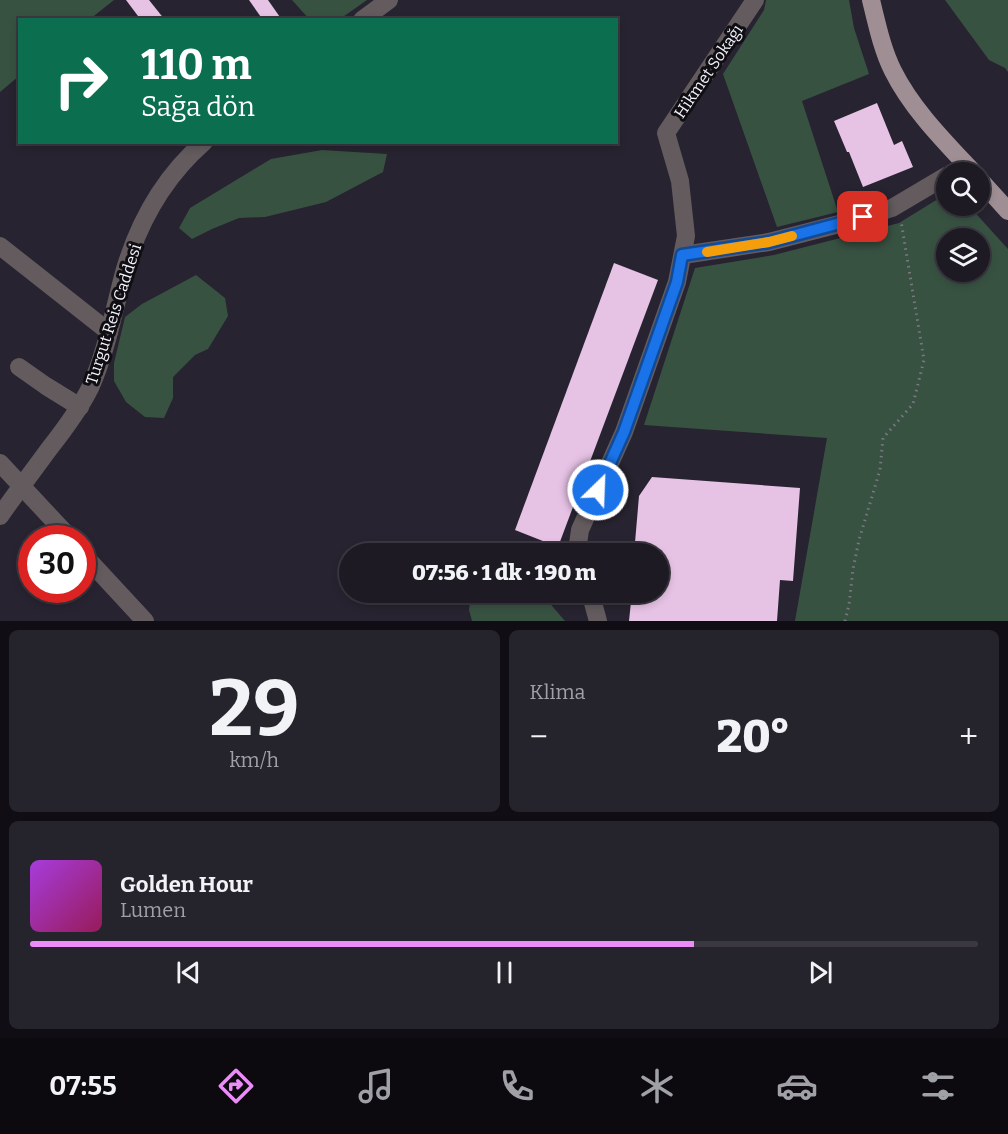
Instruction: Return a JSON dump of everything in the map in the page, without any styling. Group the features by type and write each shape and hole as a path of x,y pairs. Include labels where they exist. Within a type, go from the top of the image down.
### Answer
{"main road":[{"path":"871,0 881,39 893,70 915,107 958,162"},
{"path":"990,191 1008,211"}],"street":[{"path":"365,18 389,0"},
{"name":"Hikmet Sokağı","path":"579,543 580,530 624,432 677,282 686,236 680,181 666,133 755,0"},
{"name":"Turgut Reis Caddesi","path":"0,516 80,407 99,363 126,267 137,237 164,184 202,144"},
{"path":"682,255 769,242 851,221 892,208 936,183"},
{"path":"0,246 109,332"},
{"path":"19,368 80,407"},
{"path":"0,463 57,525"},
{"path":"96,568 145,621"},
{"path":"593,603 598,621"}],"path":[{"path":"845,621 859,540 880,470 883,438 914,404 924,360 898,205"}],"green space":[{"path":"0,0 114,0 91,18 18,18 18,77 0,92"},
{"path":"292,0 367,0 341,18 308,18"},
{"path":"766,0 849,0 854,28 869,74 802,101 838,212 777,227 723,74 764,10"},
{"path":"945,0 1008,0 1008,72 989,60"},
{"path":"322,150 387,154 383,172 326,202 265,217 239,218 192,239 179,228 190,208 271,159"},
{"path":"936,200 936,216 978,216 989,228 936,228 936,282 990,282 990,229 1008,249 1008,621 795,621 827,438 644,425 695,268 774,255 899,223"},
{"path":"196,275 225,298 228,316 208,349 195,355 173,377 173,398 164,418 145,417 126,402 114,381 114,363 125,317 142,304"},
{"path":"470,603 550,603 565,621 472,621"}],"building":[{"path":"126,0 149,0 163,18 140,18"},
{"path":"249,0 268,0 281,18 262,18"},
{"path":"877,103 894,145 902,141 913,167 863,187 834,121"},
{"path":"614,263 658,280 559,543 548,543 515,530"},
{"path":"652,477 800,488 793,581 780,580 777,621 629,621 631,603 669,603 669,543 635,543 639,496"}],"slow traffic":[{"path":"707,252 792,236"}],"route":[{"path":"598,490 624,432 677,282 682,255 769,242 863,217"}]}
